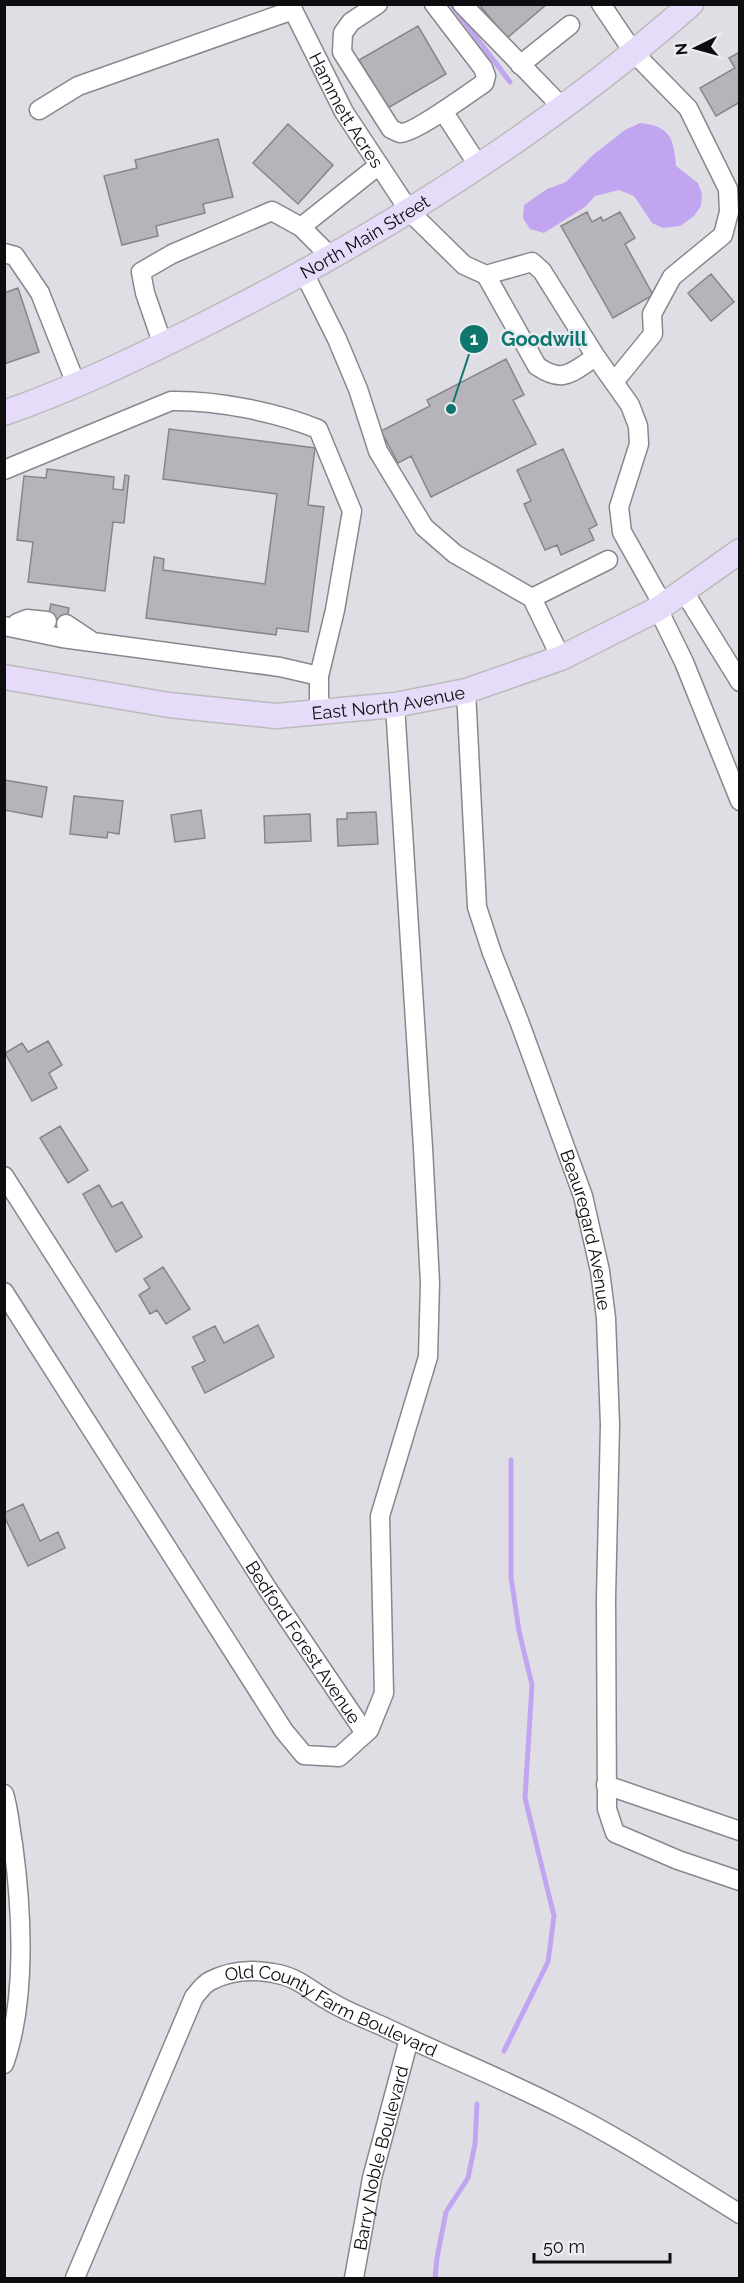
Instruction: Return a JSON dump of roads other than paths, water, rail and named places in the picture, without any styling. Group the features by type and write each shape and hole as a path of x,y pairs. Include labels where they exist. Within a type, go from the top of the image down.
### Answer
{"main road":[{"name":"North Main Street","path":"4,413 163,345 304,273 410,212 562,107 634,53 691,4"},
{"name":"East North Avenue","path":"4,677 169,705 276,716 395,705 466,691 561,658 661,607 740,551"}],"street":[{"path":"378,4 351,22 343,33 342,52 391,129 400,133 409,131 443,111 484,83 486,76 483,68 434,4"},
{"path":"462,4 562,107"},
{"path":"601,4 634,53 688,108 728,189 729,212 723,235 672,277 652,314 653,334 614,382"},
{"path":"39,110 78,86 291,7"},
{"name":"Hammett Acres","path":"291,7 344,112 410,212 464,266 486,275"},
{"path":"520,65 570,25"},
{"path":"443,111 478,165"},
{"path":"301,227 379,165"},
{"path":"163,345 145,293 141,272 172,254 272,212 301,227 331,257"},
{"path":"4,253 15,256 40,293 76,384"},
{"path":"597,357 562,377 549,375 537,366 486,275 532,262 542,271 630,405 638,426 639,444 619,507 622,532 661,607 740,801"},
{"path":"304,273 337,339 358,389 378,451 424,527 455,554 532,598 561,658"},
{"path":"4,470 171,401 194,401 291,418 318,429 352,511 335,610 319,676 320,712"},
{"path":"532,598 608,560"},
{"path":"683,590 740,682"},
{"path":"6,626 27,619 47,621"},
{"path":"66,624 94,643"},
{"path":"6,626 94,643 280,667 319,676"},
{"name":"Beauregard Avenue","path":"466,691 477,907 583,1196 600,1271 606,1318 610,1425 606,1598 607,1809 615,1833 678,1860 740,1881"},
{"path":"365,1734 369,1730 384,1693 380,1516 428,1357 430,1283 395,705"},
{"name":"Bedford Forest Avenue","path":"4,1176 267,1588 365,1734 339,1757 304,1755 284,1731 4,1292"},
{"path":"606,1785 740,1831"},
{"path":"4,1794 19,1888 12,1944 19,1993 5,2056"},
{"name":"Old County Farm Boulevard","path":"75,2278 194,1996 208,1982 232,1973 252,1971 293,1978 312,1988 328,2001 561,2108 634,2149 740,2214"},
{"name":"Barry Noble Boulevard","path":"354,2278 372,2178 410,2040"}],"waterway":[{"path":"451,4 510,82"},
{"path":"504,2051 548,1962 554,1916 525,1798 532,1685 519,1631 511,1577 511,1460"},
{"path":"435,2278 446,2212 468,2178 475,2144 477,2104"}],"place":[{"name":"Goodwill","path":"451,409"}]}
